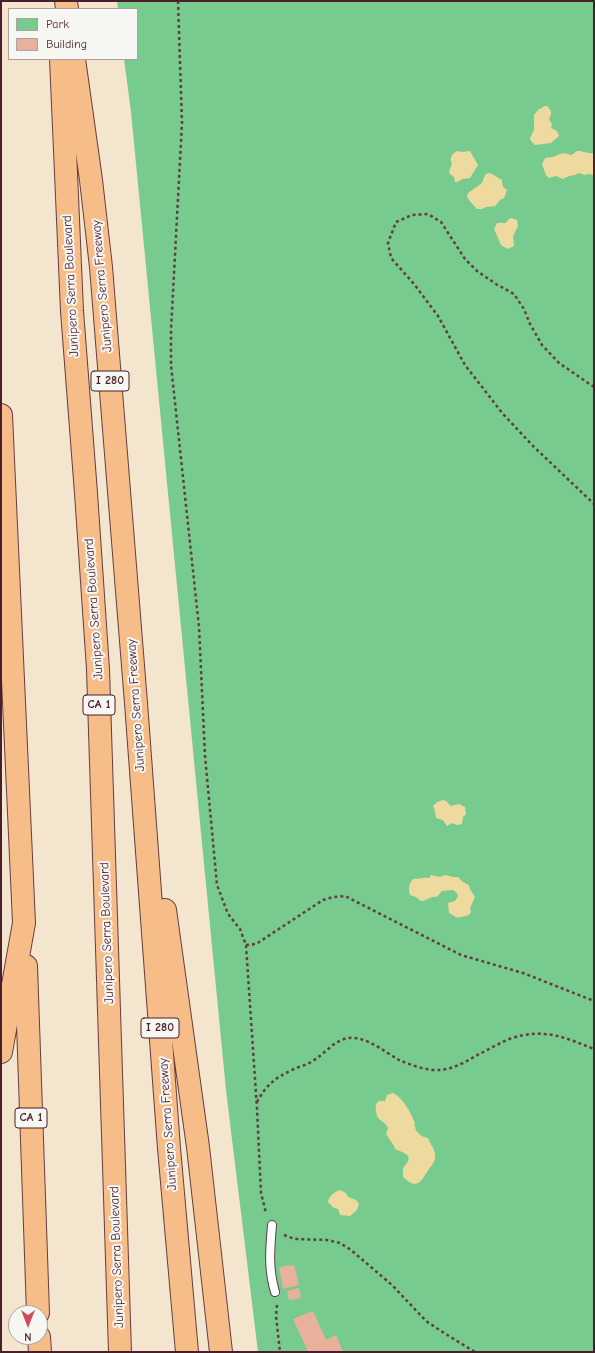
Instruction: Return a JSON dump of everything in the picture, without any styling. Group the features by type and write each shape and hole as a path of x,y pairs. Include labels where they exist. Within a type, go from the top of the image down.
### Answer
{"highway":[{"name":"Junipero Serra Boulevard","path":"60,60 72,311 98,669 120,1352"},
{"name":"Junipero Serra Freeway","path":"74,60 92,187 102,274 169,1148 187,1352"},
{"path":"1,415 24,923 1,1052"},
{"path":"136,703 198,1148 221,1352"},
{"name":"CA 1","path":"24,923 38,1305"}],"lane":[{"path":"272,1225 269,1257 274,1292"}],"path":[{"path":"178,1 182,123 170,330 170,365 199,627 205,756 217,885 228,914 240,928 246,945 257,1102 261,1193 266,1212 272,1225 278,1232 295,1238 328,1240 340,1243 351,1250 392,1285 426,1321 475,1352"},
{"path":"594,386 559,363 542,345 530,324 524,309 514,294 477,271 465,259 441,222 428,214 412,215 396,222 388,243 391,258 414,284 438,316 465,365 503,414 523,436 594,504"},
{"path":"246,945 256,944 323,900 345,896 461,955 523,973 594,1001"},
{"path":"257,1102 262,1092 278,1077 309,1064 332,1045 344,1039 356,1037 401,1060 425,1069 440,1070 454,1068 511,1039 532,1033 551,1034 594,1049"},
{"path":"274,1292 277,1301 276,1316 280,1352"}],"green space":[{"path":"117,1 594,1 594,1352 258,1352 226,1090 131,112 124,60 138,60 138,8 118,8"}],"sand":[{"path":"547,106 551,111 549,119 552,124 551,128 557,131 559,136 551,143 535,145 530,138 534,130 534,115 538,110"},
{"path":"457,151 470,151 478,165 470,178 455,182 454,177 449,172 452,163 451,157"},
{"path":"577,151 594,153 594,175 579,173 563,179 556,176 549,178 546,175 542,164 545,158 563,153 572,155"},
{"path":"488,173 502,180 503,187 507,190 504,198 495,206 477,209 467,197 468,193 482,183 485,175"},
{"path":"511,218 517,220 518,226 513,236 514,246 508,249 501,245 494,229 497,223 506,223"},
{"path":"443,800 451,806 459,804 465,807 466,814 463,817 462,824 457,825 452,823 447,826 443,820 436,818 433,806 437,802"},
{"path":"431,875 440,877 445,875 458,877 469,885 475,897 470,908 470,914 458,918 449,913 448,903 455,901 458,896 453,890 442,891 437,897 432,897 423,901 410,895 409,886 413,879 429,878"},
{"path":"393,1093 400,1098 405,1105 415,1122 415,1127 418,1133 428,1138 435,1153 434,1163 419,1183 416,1184 403,1177 403,1168 407,1164 409,1158 406,1154 395,1149 386,1134 388,1128 379,1119 377,1114 377,1103 379,1101 385,1101 387,1095"},
{"path":"340,1190 346,1193 348,1197 356,1200 359,1204 357,1210 350,1216 340,1215 338,1209 334,1208 328,1202 334,1193"}],"building":[{"path":"294,1265 299,1285 283,1289 279,1267"},
{"path":"299,1288 301,1298 289,1300 287,1291"},
{"path":"313,1311 326,1340 336,1335 343,1352 308,1352 293,1319"}]}
